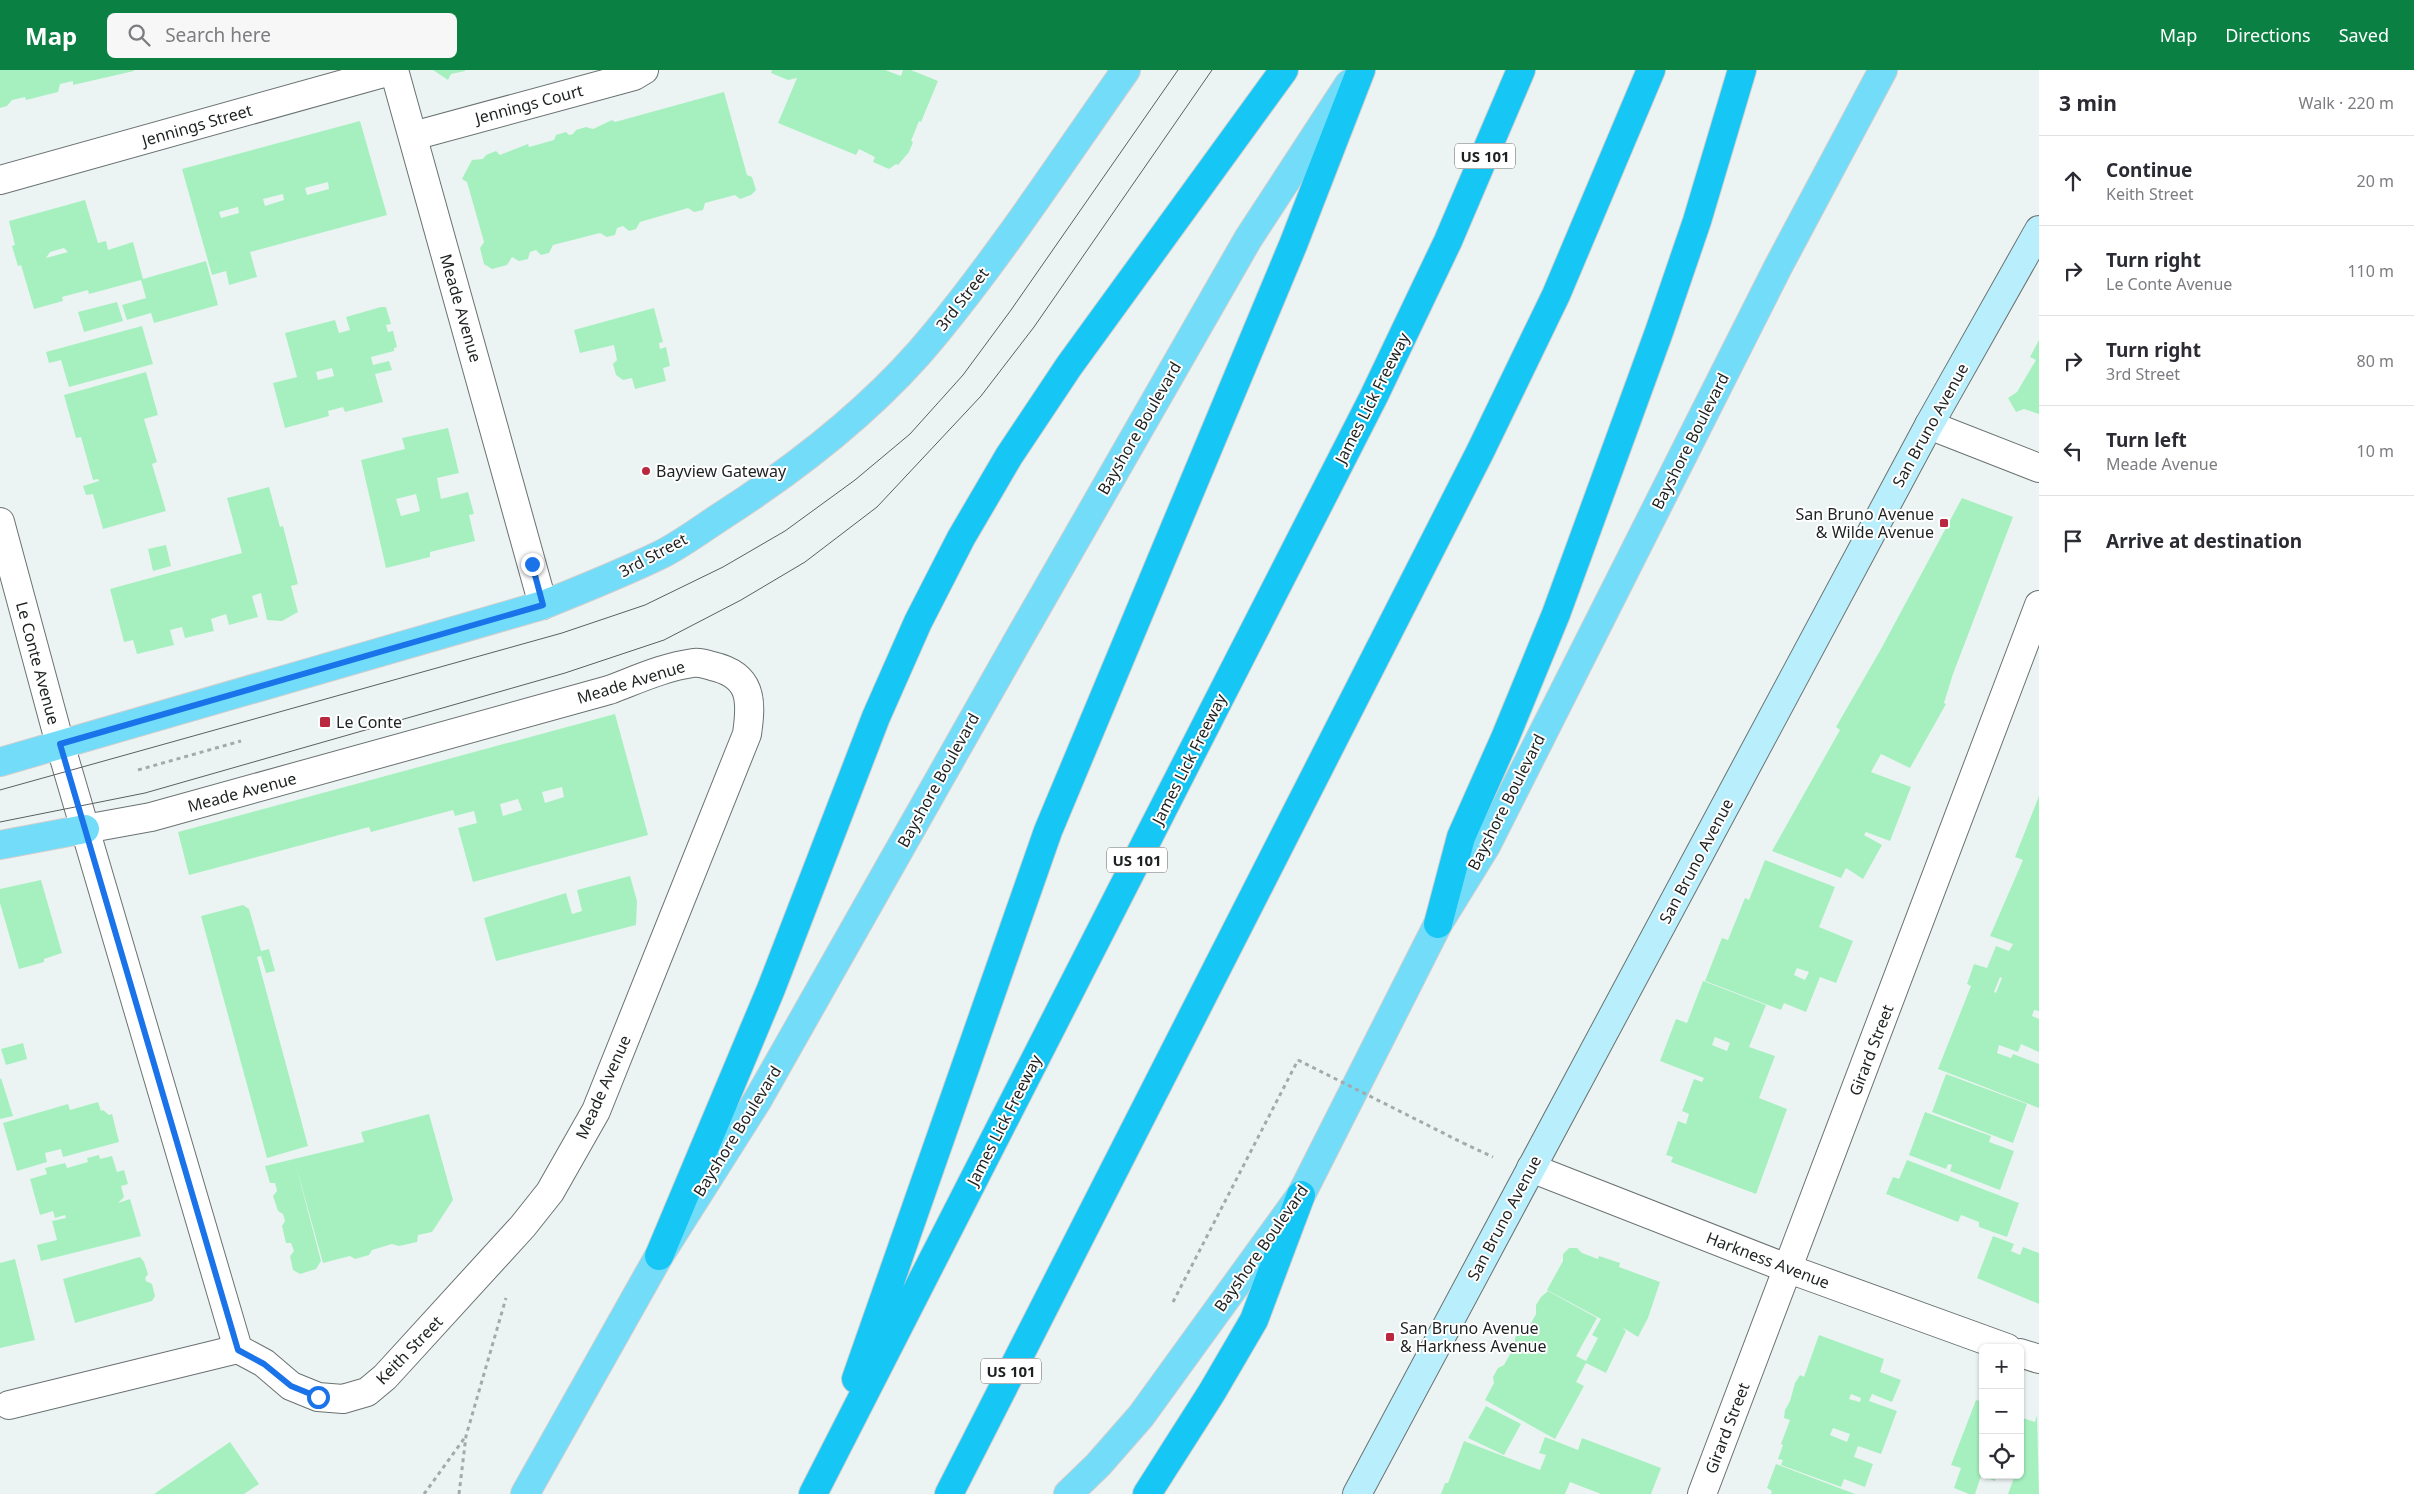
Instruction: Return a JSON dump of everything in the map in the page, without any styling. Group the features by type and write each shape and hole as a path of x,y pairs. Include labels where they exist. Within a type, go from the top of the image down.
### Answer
{"highway":[{"path":"659,1256 772,989 876,717 918,622 961,538 1009,456 1069,366 1284,70"},
{"path":"817,1486 1048,831 1289,254 1360,70"},
{"name":"James Lick Freeway","path":"817,1486 1374,396 1448,241 1521,70"},
{"name":"US 101","path":"949,1494 1480,452 1560,286 1651,70"},
{"path":"1438,924 1460,837 1505,738 1556,614 1659,332 1697,221 1742,70"},
{"path":"1147,1494 1202,1408 1254,1320 1301,1195"}],"main road":[{"name":"3rd Street","path":"0,762 543,605 603,581 672,548 740,504 810,454 876,396 935,335 988,266 1126,70"},
{"name":"Bayshore Boulevard","path":"525,1494 659,1256 757,1101 1016,642 1248,239 1360,70"},
{"name":"Bayshore Boulevard","path":"1068,1494 1098,1465 1141,1416 1301,1195 1438,924 1486,846 1529,757 1778,267 1883,70"},
{"name":"San Bruno Avenue","path":"1357,1494 1929,425 2039,230"},
{"path":"0,844 85,829"}],"street":[{"name":"Meade Avenue","path":"394,70 543,605"},
{"name":"Jennings Street","path":"0,180 394,70"},
{"name":"Jennings Court","path":"413,136 634,76 644,70"},
{"path":"1929,425 2039,468"},
{"name":"Le Conte Avenue","path":"0,522 60,744 238,1350"},
{"name":"Girard Street","path":"1702,1494 1789,1269 2039,605"},
{"name":"Meade Avenue","path":"85,829 152,817 609,690 668,669 696,662 723,668 745,684 751,707 747,734 596,1111 550,1192 523,1226"},
{"name":"Harkness Avenue","path":"1531,1168 1789,1269 1996,1344"},
{"name":"Keith Street","path":"238,1350 264,1364 291,1386 318,1397 343,1399 366,1392 385,1377 523,1226"},
{"path":"10,1405 238,1350"},
{"path":"2024,1354 2039,1360"}],"path":[{"path":"138,770 241,741"},
{"path":"1173,1302 1298,1060 1493,1157"},
{"path":"459,1494 466,1436 510,1285 489,1263"},
{"path":"424,1494 466,1436"}],"building":[{"path":"0,70 134,71 73,85 73,81 60,84 58,92 26,100 25,97 12,100 7,106 0,108"},
{"path":"433,70 465,71 451,74 448,80"},
{"path":"772,70 885,70 901,76 903,70 911,70 938,81 921,122 919,121 909,152 898,165 896,164 889,169 873,162 875,157 859,149 856,155 778,123 797,78 788,80 771,73"},
{"path":"724,92 747,175 752,177 756,190 751,195 740,199 735,195 705,203 703,210 694,212 688,208 640,222 636,229 629,231 623,226 617,228 615,235 607,237 600,233 553,245 549,253 541,255 536,250 530,252 528,259 519,261 512,257 507,265 492,269 484,264 480,248 484,242 467,182 462,179 472,160 483,159 486,155 496,151 500,155 528,144 529,147 554,140 556,135 566,132 569,135 573,134 576,130 586,127 593,129 612,120 615,122"},
{"path":"360,121 387,215 250,252 257,277 229,285 226,271 212,275 182,169","holes":["328,182 329,189 307,195 305,188","283,194 284,200 265,206 263,199","238,207 239,213 221,218 219,212"]},
{"path":"85,200 98,243 106,241 108,250 133,242 143,279 206,261 218,305 154,323 151,313 127,320 122,305 146,298 141,280 89,294 88,290 62,297 63,301 34,309 21,265 18,266 12,246 15,245 9,221","holes":["64,248 68,252 46,258 50,252"]},
{"path":"117,302 123,321 84,332 78,312"},
{"path":"386,307 391,324 386,325 388,332 393,331 397,347 394,348 394,351 371,357 373,365 389,361 392,370 375,374 383,402 345,412 343,407 328,411 329,416 285,428 273,383 297,377 285,333 335,320 339,333 350,330 346,317","holes":["332,368 334,376 318,380 316,372"]},
{"path":"654,308 663,342 659,343 660,349 666,347 670,366 663,368 666,381 635,389 632,378 623,380 616,375 613,364 617,360 614,345 580,353 574,330"},
{"path":"142,326 153,364 69,387 61,360 49,363 46,352"},
{"path":"2039,340 2039,414 2024,409 2016,412 2008,398 2017,392 2036,360 2030,357"},
{"path":"146,372 158,415 144,419 157,462 152,464 166,511 103,529 93,494 86,495 83,486 99,481 98,479 93,480 81,437 76,438 64,395"},
{"path":"448,428 459,473 437,478 441,499 468,492 474,514 469,515 475,541 430,552 430,557 386,568 361,460 405,449 402,438","holes":["416,494 420,511 401,516 396,499"]},
{"path":"269,487 280,527 283,526 298,584 291,586 298,612 282,621 267,620 261,593 252,596 258,617 229,625 226,614 211,619 214,631 185,638 182,627 170,630 174,645 137,654 133,640 124,642 110,589 242,553 227,498"},
{"path":"1962,498 2013,517 1953,674 1944,703 1946,704 1910,768 1881,754 1871,772 1911,787 1890,841 1866,832 1864,835 1882,845 1863,879 1846,868 1841,878 1772,851 1840,730 1836,727 1881,649"},
{"path":"166,545 171,566 153,571 148,549"},
{"path":"615,714 648,835 473,882 458,828 477,823 474,811 455,816 453,810 371,832 369,827 189,875 178,832","holes":["562,787 564,797 545,803 542,792","518,799 522,810 503,816 500,804"]},
{"path":"2039,796 2039,1011 2034,1010 2032,1016 2039,1019 2039,1052 2021,1044 2018,1052 1999,1045 1997,1053 2011,1058 2013,1054 2039,1064 2039,1108 1938,1069 1971,986 1967,984 1974,964 1987,968 1996,946 2009,951 2013,944 1990,936 2023,860 2015,857","holes":["2000,977 2002,978 1996,993 1994,992"]},
{"path":"1765,860 1835,887 1819,927 1853,941 1836,983 1820,977 1806,1012 1784,1003 1781,1010 1705,981 1722,938 1728,940 1745,898 1749,900","holes":["1797,968 1809,972 1805,980 1794,975"]},
{"path":"630,876 637,901 636,925 496,961 484,918 566,893 572,914 582,911 577,890"},
{"path":"41,880 62,953 44,959 44,962 19,969 0,903 0,889"},
{"path":"243,905 249,909 261,951 269,949 275,971 266,973 261,956 257,957 308,1146 267,1158 201,916"},
{"path":"1703,981 1766,1005 1749,1047 1775,1056 1759,1098 1787,1109 1756,1194 1671,1162 1673,1157 1666,1155 1678,1121 1686,1124 1689,1114 1682,1111 1694,1079 1702,1082 1704,1078 1660,1061 1676,1019 1687,1023","holes":["1715,1037 1730,1043 1727,1051 1712,1045"]},
{"path":"23,1043 27,1059 6,1065 1,1049"},
{"path":"1946,1074 2027,1104 2013,1143 1932,1112"},
{"path":"0,1079 13,1116 0,1119"},
{"path":"98,1102 101,1111 103,1110 109,1115 112,1114 119,1142 63,1157 61,1149 45,1153 47,1162 17,1171 3,1123 68,1104 70,1110"},
{"path":"1925,1112 1991,1136 1989,1142 2014,1151 2000,1190 1950,1171 1952,1165 1948,1164 1946,1169 1909,1155"},
{"path":"429,1114 453,1200 432,1232 418,1235 417,1242 399,1246 392,1244 372,1250 369,1255 355,1259 350,1256 323,1263 296,1166 321,1261 316,1269 300,1274 293,1270 290,1256 294,1251 291,1243 286,1243 282,1226 285,1221 283,1214 278,1211 273,1196 277,1191 275,1183 270,1183 265,1166 364,1142 361,1132"},
{"path":"99,1155 100,1159 112,1156 117,1172 124,1170 128,1184 121,1186 124,1197 118,1203 130,1199 141,1236 41,1261 37,1245 57,1240 52,1221 66,1218 65,1215 55,1218 53,1211 40,1215 30,1179 47,1174 45,1168 65,1163 67,1168 88,1162 87,1158"},
{"path":"1907,1160 2019,1203 2007,1237 1979,1227 1979,1222 1961,1215 1958,1222 1886,1194 1893,1177 1899,1179"},
{"path":"1993,1236 2014,1244 2011,1251 2020,1255 2023,1247 2039,1253 2039,1304 1977,1278"},
{"path":"1569,1248 1577,1248 1582,1253 1598,1259 1599,1256 1620,1263 1619,1267 1660,1282 1648,1318 1638,1337 1622,1327 1626,1331 1606,1373 1586,1363 1576,1382 1584,1386 1555,1439 1485,1400 1494,1383 1493,1377 1498,1368 1504,1365 1515,1345 1515,1338 1519,1330 1528,1329 1536,1314 1536,1305 1548,1291 1597,1318 1576,1356 1586,1361 1598,1338 1592,1335 1601,1319 1547,1290 1563,1261 1563,1254"},
{"path":"140,1257 148,1274 145,1278 146,1281 152,1284 155,1296 152,1301 75,1323 63,1279"},
{"path":"15,1259 35,1340 0,1348 0,1263"},
{"path":"1819,1335 1884,1359 1880,1372 1901,1380 1892,1402 1872,1394 1869,1401 1897,1411 1881,1454 1858,1446 1854,1457 1873,1464 1865,1487 1844,1479 1841,1487 1781,1465 1783,1460 1778,1459 1783,1445 1781,1444 1790,1420 1784,1418 1785,1410 1790,1401 1795,1383 1800,1375 1804,1377","holes":["1851,1394 1861,1398 1860,1402 1849,1399","1833,1428 1850,1434 1847,1442 1830,1435"]},
{"path":"1976,1400 1979,1401 1980,1479 1975,1494 1969,1494 1954,1488 1961,1468 1951,1465"},
{"path":"1486,1406 1521,1424 1504,1455 1468,1438"},
{"path":"2037,1415 2039,1494 2008,1494 2014,1479 2024,1479 2024,1418 2035,1422"},
{"path":"1545,1437 1578,1450 1582,1438 1661,1468 1651,1494 1601,1494 1570,1482 1565,1494 1441,1494 1445,1483 1448,1483 1464,1441 1540,1470 1546,1455 1539,1453"},
{"path":"230,1442 259,1484 244,1494 154,1494"},
{"path":"1776,1464 1855,1494 1771,1494 1772,1491 1767,1488"}],"tram line":[{"path":"0,790 562,633 645,605 723,567 785,531 855,480 910,434 963,375 1011,310 1178,70"},
{"path":"0,822 145,793 565,673 664,640 741,600 805,562 877,507 981,396 1034,327 1212,70"}],"place":[{"name":"Bayview Gateway","path":"646,471"},
{"name":"San Bruno Avenue & Wilde Avenue","path":"1944,523"},
{"name":"Le Conte","path":"325,722"},
{"name":"San Bruno Avenue & Harkness Avenue","path":"1390,1337"}],"route":[{"path":"318,1397 291,1386 264,1364 238,1350 60,744 543,605 532,564"}]}
